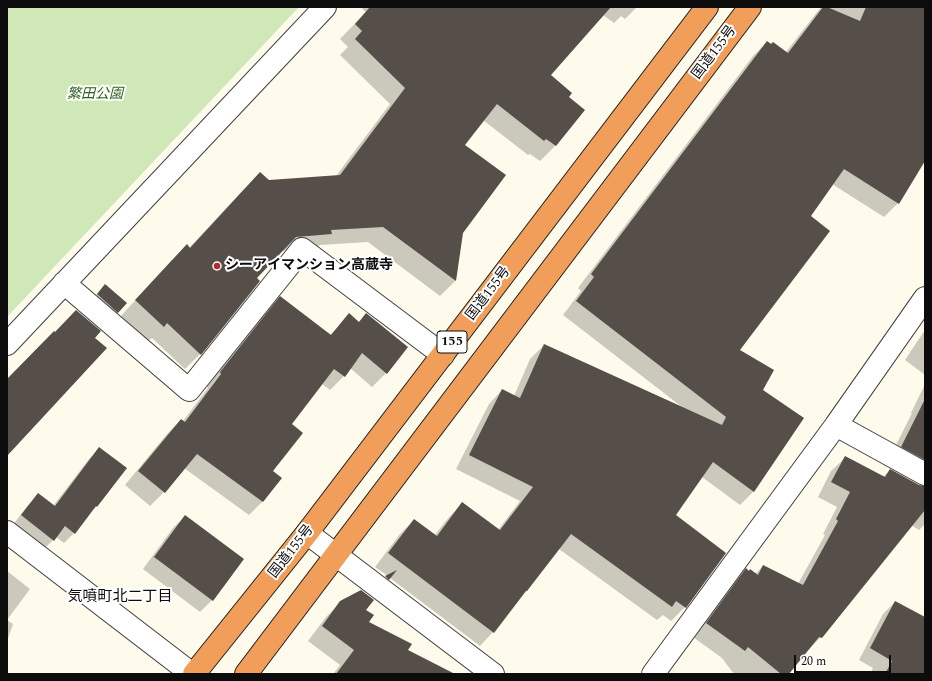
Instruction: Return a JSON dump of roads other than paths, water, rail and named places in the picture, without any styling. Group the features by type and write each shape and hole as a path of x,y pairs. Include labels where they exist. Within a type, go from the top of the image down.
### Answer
{"highway":[{"name":"国道155号","path":"193,674 307,533 707,7"},
{"name":"国道155号","path":"246,674 750,7"}],"street":[{"path":"7,344 325,7"},
{"path":"64,283 189,390 302,249 443,355"},
{"path":"653,674 836,425 925,298"},
{"path":"836,425 925,474"},
{"path":"7,532 193,674"},
{"path":"307,533 493,674"}],"place":[{"name":"シーアイマンション高蔵寺","path":"217,266"}],"district":[{"name":"気噴町北二丁目","path":"120,598"}],"park label":[{"name":"繁田公園","path":"95,95"}]}
